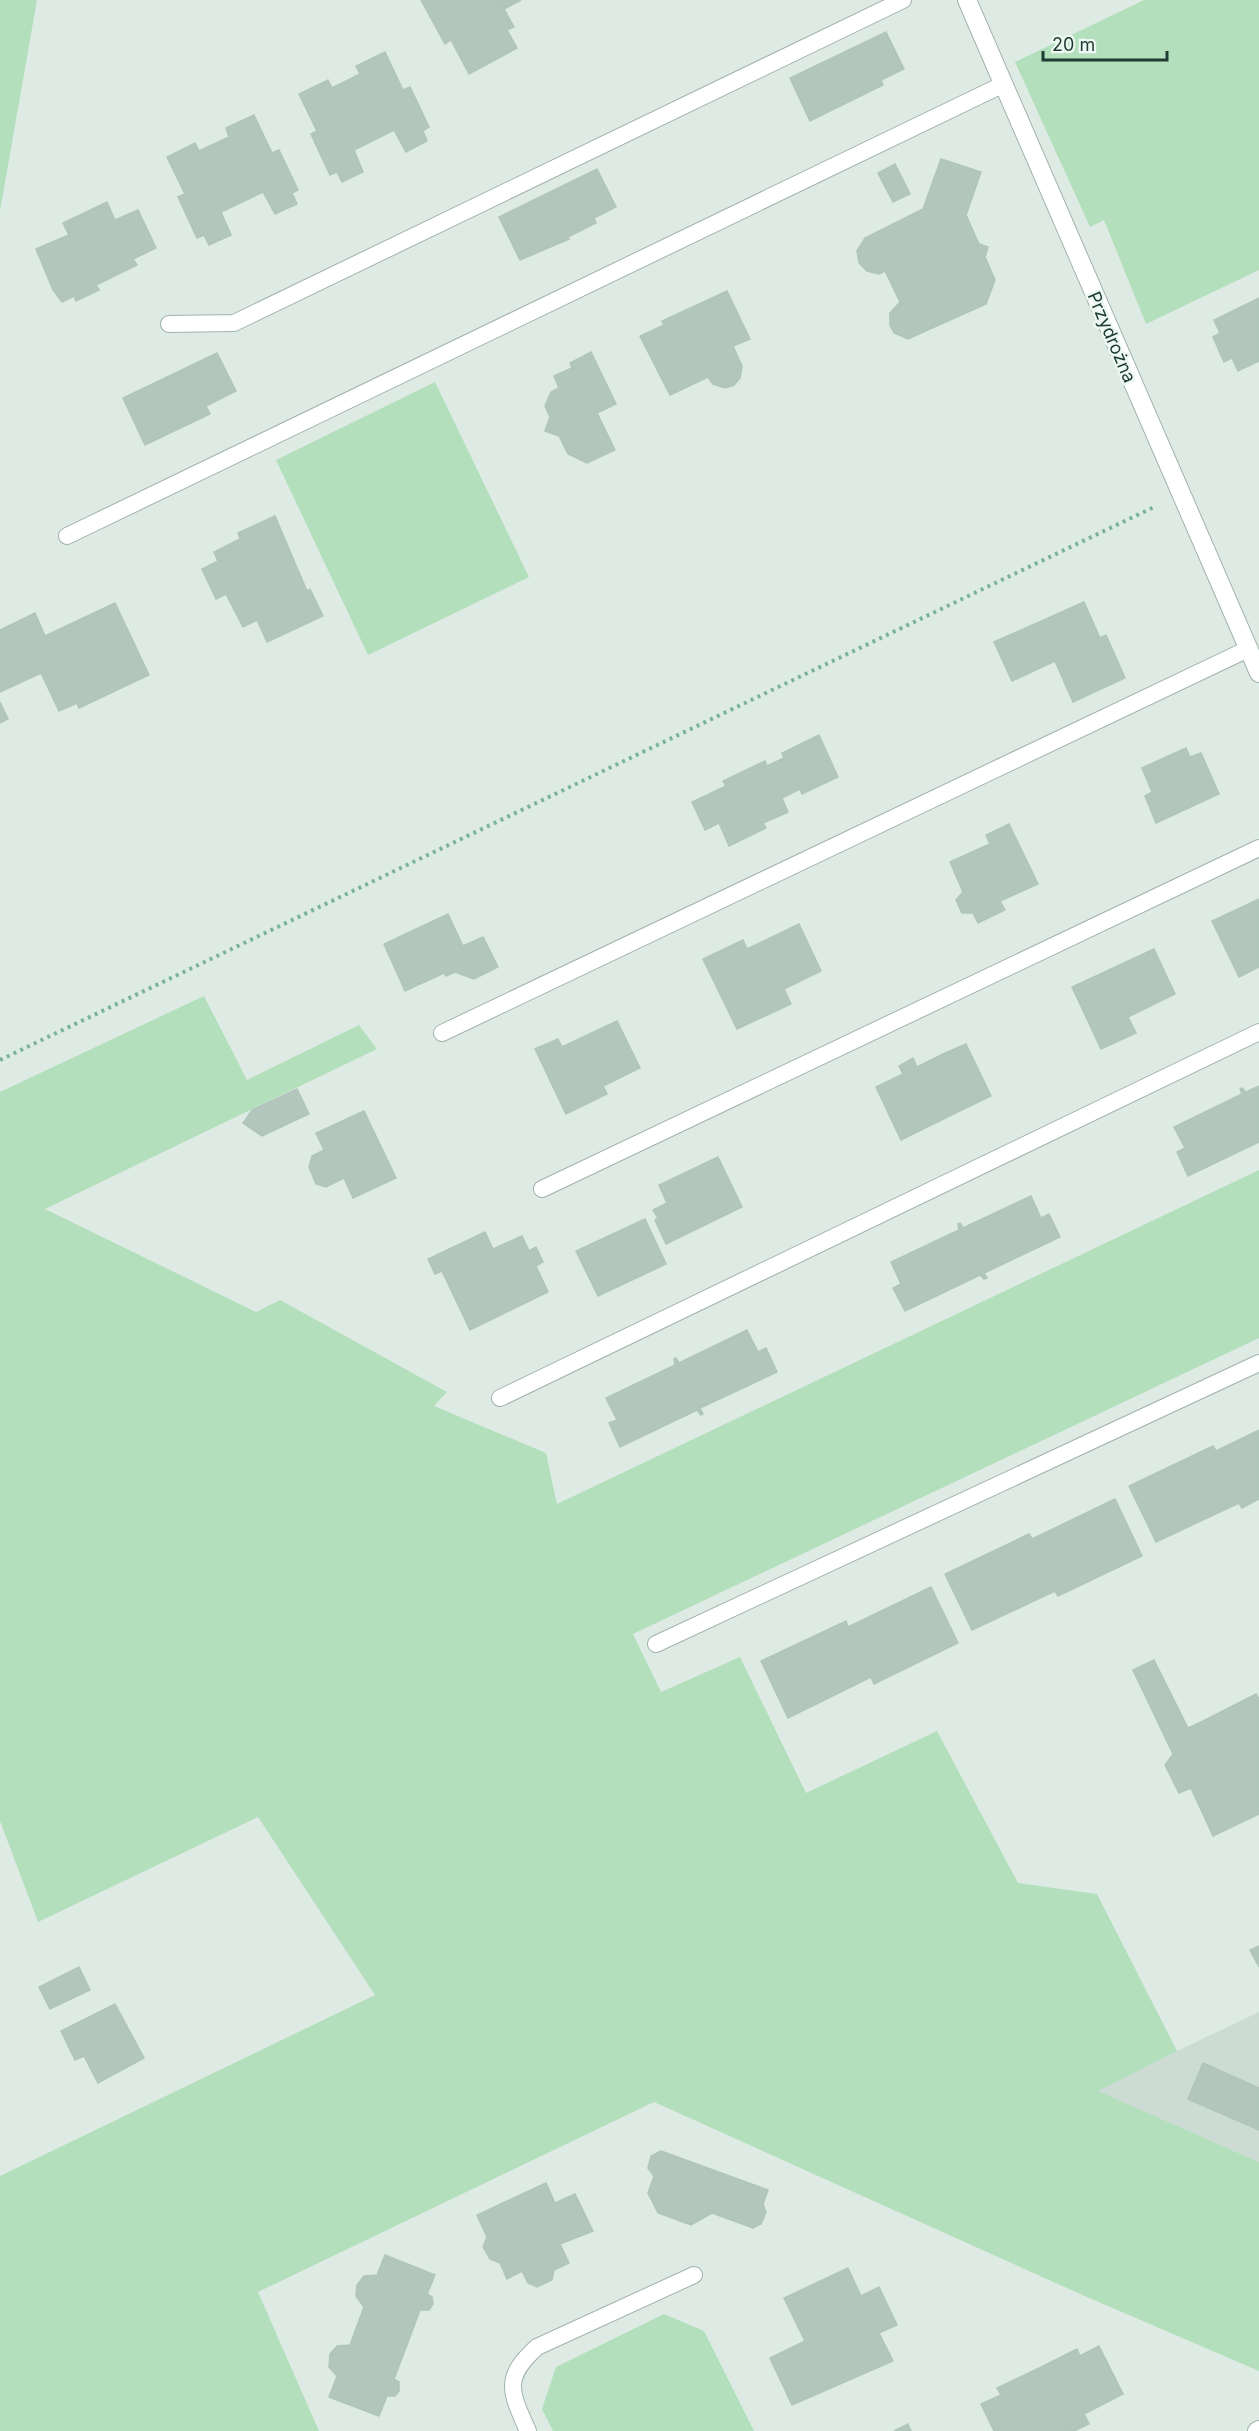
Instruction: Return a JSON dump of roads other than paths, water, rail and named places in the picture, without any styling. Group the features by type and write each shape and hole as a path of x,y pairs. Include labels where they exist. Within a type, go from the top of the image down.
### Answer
{"street":[{"name":"Przydrożna","path":"967,0 1259,673"}],"lane":[{"path":"169,324 234,323 903,0"},
{"path":"67,536 1004,84"},
{"path":"442,1033 1248,649"},
{"path":"543,1188 1259,848"},
{"path":"500,1398 1259,1032"},
{"path":"656,1644 1259,1363"},
{"path":"528,2431 518,2409 512,2381 519,2364 537,2347 694,2275"}]}
